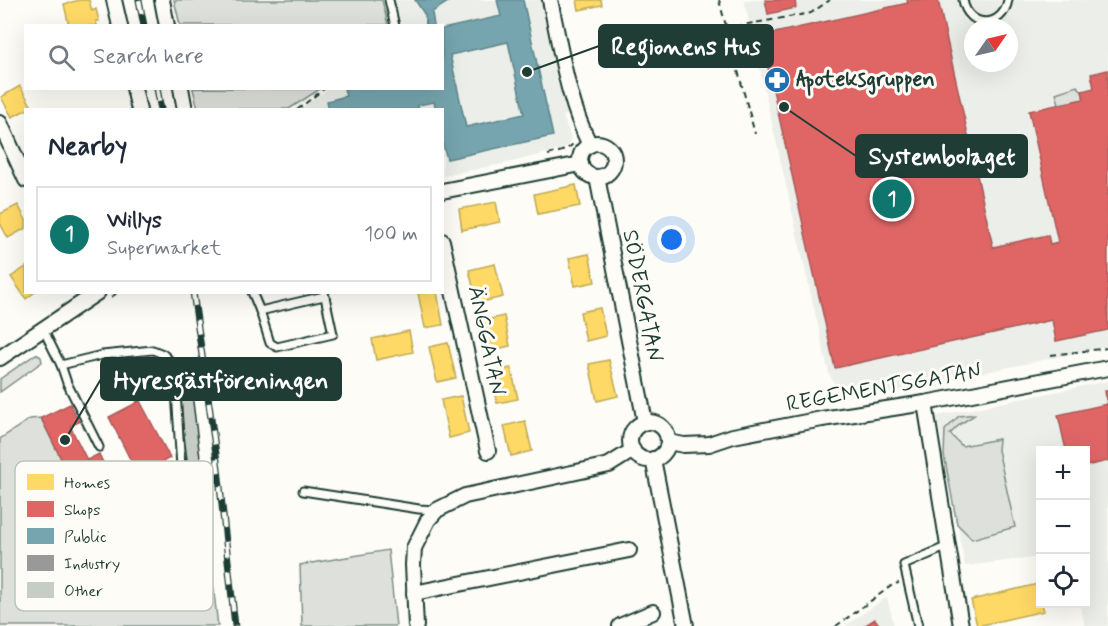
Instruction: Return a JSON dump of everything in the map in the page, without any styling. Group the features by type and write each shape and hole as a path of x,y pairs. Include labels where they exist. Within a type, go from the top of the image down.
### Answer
{"street":[{"path":"114,0 120,24"},
{"path":"162,0 167,24"},
{"path":"550,0 571,94 590,145"},
{"path":"134,90 139,108"},
{"path":"181,90 185,108"},
{"path":"0,123 24,176"},
{"path":"599,143 612,151 614,165 604,176 597,177 587,173 581,164 582,153 590,145 599,143"},
{"path":"444,192 581,164"},
{"name":"SÖDERGATAN","path":"597,177 645,422"},
{"name":"ÄNGGATAN","path":"444,250 488,451"},
{"path":"0,358 43,329 80,298"},
{"name":"REGEMENTSGATAN","path":"668,442 684,445 709,444 733,436 1108,368"},
{"path":"925,403 962,626"},
{"path":"645,422 654,423 662,427 667,434 668,442 664,453 653,459 642,458 633,450 632,433 636,427 645,422"},
{"path":"416,626 414,548 423,527 437,510 465,496 609,465 633,450"},
{"path":"653,459 686,626"},
{"path":"414,593 629,550"},
{"path":"620,626 653,612"}],"lane":[{"path":"389,0 395,24"},
{"path":"963,0 964,7 972,18 985,22 999,18 1008,0"},
{"path":"253,294 270,343 277,347 333,334 324,294 260,311"},
{"path":"43,329 99,447"},
{"path":"61,365 102,355 153,350 163,354 175,377 181,461"},
{"path":"303,491 419,510 437,510"},
{"path":"918,626 904,565 948,546"}],"path":[{"path":"719,0 755,134"},
{"path":"726,28 811,13 830,0"},
{"path":"300,108 323,90"},
{"path":"548,155 571,147 574,139"},
{"path":"1051,355 1108,348"},
{"path":"836,626 894,584 907,581"}],"shaded area":[{"path":"174,0 382,0 388,24 180,24"},
{"path":"391,0 547,0 574,113 563,116 571,138 568,146 516,161 444,176 444,108 302,108 327,90 444,90 444,24 396,24"},
{"path":"744,0 1108,0 1108,346 888,393 839,391 829,374"},
{"path":"1077,86 1082,91 1084,99 1059,104 1056,93"},
{"path":"193,90 318,90 291,108 198,108"},
{"path":"36,354 41,357 42,362 0,392 0,379"},
{"path":"1108,381 1108,626 1085,626 1081,608 1090,608 1090,446 1036,446 1036,557 965,566 937,416"},
{"path":"976,414 960,424 950,434 962,446 999,439 998,450 1015,527 972,539 957,524 944,455 945,430 959,416"},
{"path":"41,418 62,461 15,461 15,611 213,611 213,585 218,626 0,626 0,439 30,419"},
{"path":"388,550 396,626 302,626 300,565"},
{"path":"887,597 894,626 845,626"}],"building: Homes":[{"path":"89,0 92,11 96,9 99,21 96,21 97,24 69,24 64,4"},
{"path":"577,0 601,0 602,5 579,10"},
{"path":"20,86 32,107 24,108 24,111 12,117 1,97"},
{"path":"576,185 580,206 538,214 534,194"},
{"path":"496,202 500,222 462,230 459,209"},
{"path":"18,205 24,216 24,229 8,238 0,223 0,214"},
{"path":"589,254 595,282 575,286 569,258"},
{"path":"495,264 503,297 477,303 469,270"},
{"path":"24,268 24,294 32,294 26,299 11,277"},
{"path":"418,294 437,294 443,325 425,328"},
{"path":"600,308 606,336 586,341 580,312"},
{"path":"504,316 510,346 488,351 482,321"},
{"path":"409,331 413,352 376,360 372,339"},
{"path":"448,343 456,378 437,382 429,347"},
{"path":"609,360 618,396 597,401 589,364"},
{"path":"511,368 518,399 497,403 491,372"},
{"path":"461,396 469,433 449,438 441,400"},
{"path":"525,421 532,451 511,456 504,426"},
{"path":"1036,584 1036,608 1043,608 1044,611 977,626 971,600"}],"building: Shops":[{"path":"765,0 795,0 796,8 768,14"},
{"path":"907,0 938,0 993,247 1048,235 1050,244 1058,242 1029,111 1084,99 1082,91 1094,88 1091,74 1108,70 1108,330 1056,341 1052,320 835,368 761,36 908,3"},
{"path":"160,357 173,384 137,402 124,375"},
{"path":"1105,391 1108,391 1108,461 1090,465 1090,446 1065,446 1058,415 1107,404"},
{"path":"140,401 170,458 164,461 131,461 109,417"},
{"path":"70,404 79,422 70,426 87,460 99,454 102,461 62,461 41,418"},
{"path":"875,619 880,626 864,626"}],"building: Public":[{"path":"415,0 451,0 432,12 434,24 426,24 425,15"},
{"path":"497,0 523,0 553,136 447,159 444,148 444,108 436,108 434,102 418,105 419,108 329,108 327,101 346,96 344,90 444,90 444,29 501,16","holes":["508,42 524,114 466,127 450,55"]}],"building: Other":[{"path":"188,362 200,461 187,461 175,363"}],"railway":[{"path":"139,0 144,24"},
{"path":"157,90 161,108"},
{"path":"193,294 218,468 235,626"}],"place":[{"name":"Regionens Hus","path":"527,72"},
{"name":"Apoteksgruppen","path":"777,80"},
{"name":"Systembolaget","path":"784,107"},
{"name":"Willys","path":"892,199"},
{"name":"Hyresgästföreningen","path":"65,440"}]}
